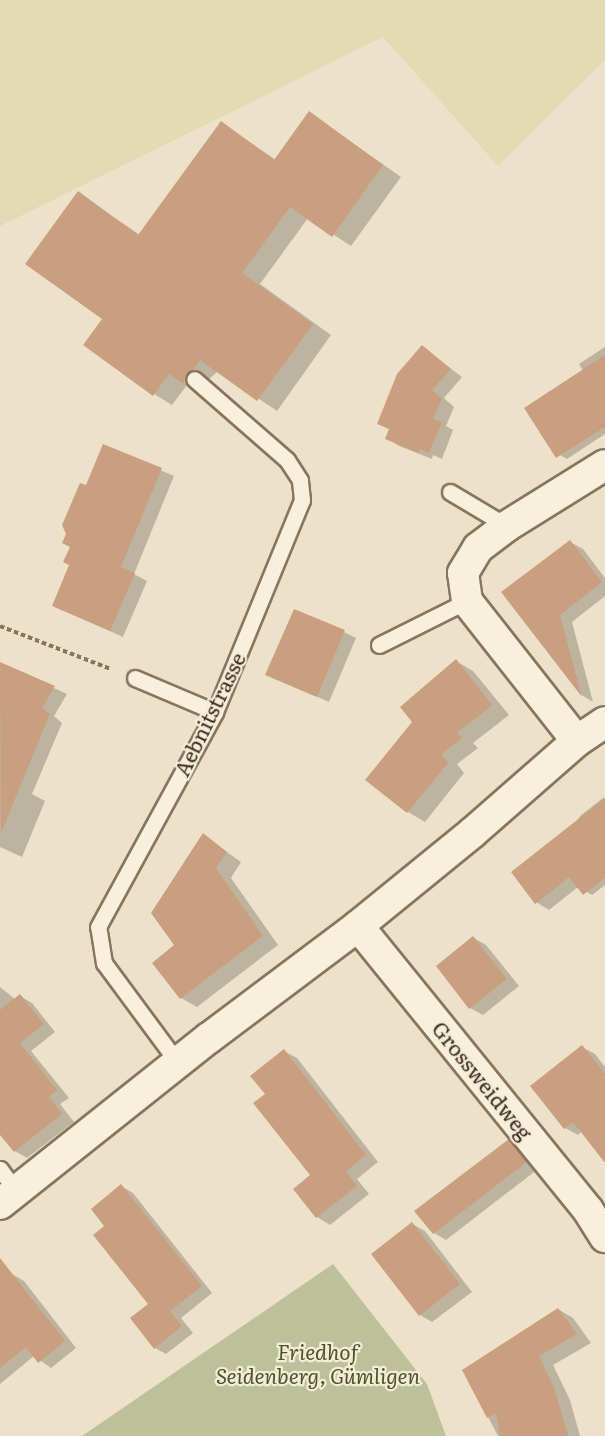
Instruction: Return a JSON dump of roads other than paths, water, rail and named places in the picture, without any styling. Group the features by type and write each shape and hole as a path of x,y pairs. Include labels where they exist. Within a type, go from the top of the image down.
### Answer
{"street":[{"path":"577,741 466,601 463,573 478,548 507,526 605,465"},
{"path":"5,1188 178,1062 358,926 577,741 605,722"},
{"name":"Grossweidweg","path":"358,926 596,1204 605,1237"}],"lane":[{"name":"Aebnitstrasse","path":"178,1062 104,963 98,927 215,712 302,500 300,480 287,460 194,379"},
{"path":"450,492 507,526"},
{"path":"379,645 466,601"},
{"path":"135,678 215,712"}],"park label":[{"name":"Friedhof Seidenberg, Gümligen","path":"318,1363"}]}
